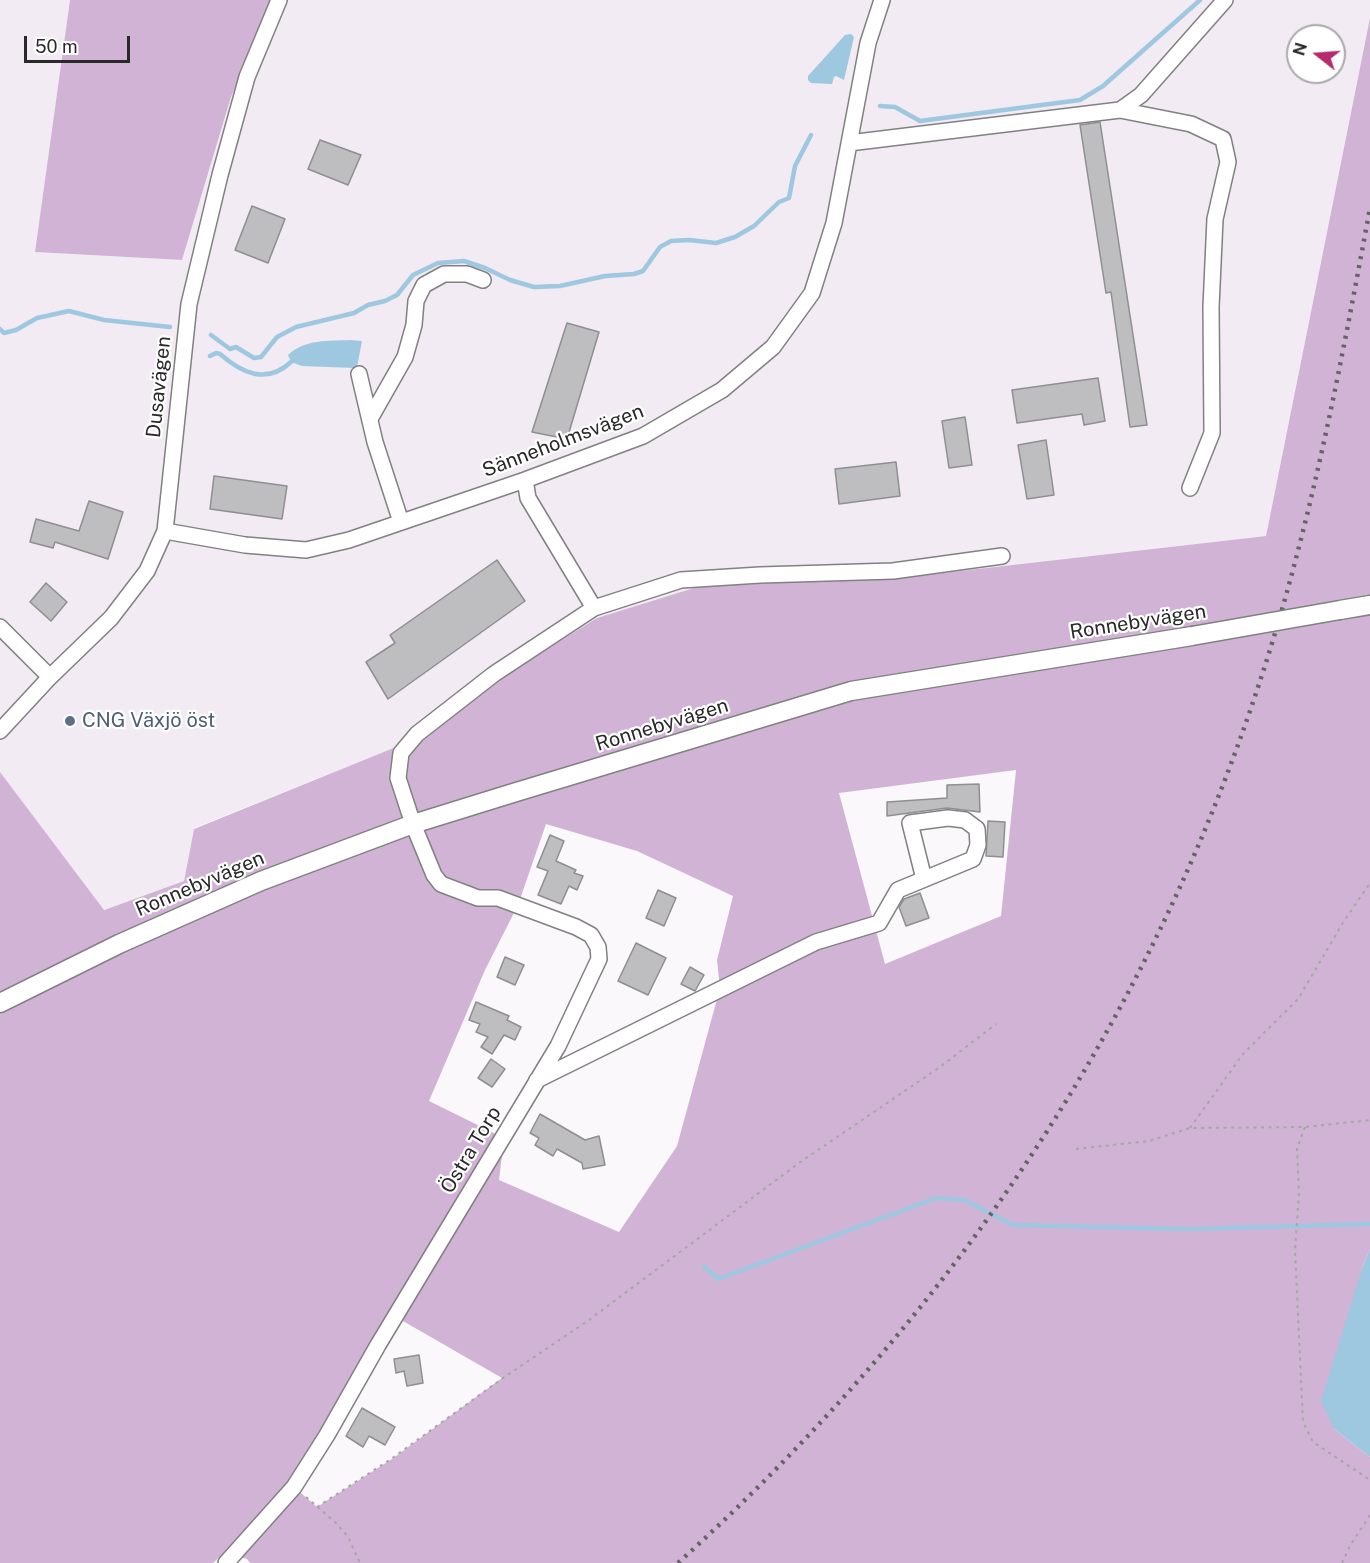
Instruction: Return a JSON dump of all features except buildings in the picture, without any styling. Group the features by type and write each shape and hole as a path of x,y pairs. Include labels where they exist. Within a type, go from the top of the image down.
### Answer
{"main road":[{"name":"Ronnebyvägen","path":"0,1003 119,944 261,881 413,824 851,691 1370,605"}],"street":[{"name":"Dusavägen","path":"0,731 50,677 111,618 147,571 165,531 189,304 220,175 247,77 279,0"},
{"name":"Sänneholmsvägen","path":"165,531 245,545 306,550 349,540 525,480 644,436 722,390 772,347 812,293 834,223 868,44 882,0"},
{"path":"1120,110 1141,95 1225,0"},
{"path":"849,143 1120,110 1191,124 1223,139 1228,162 1215,219 1211,307 1212,433 1190,488"},
{"path":"371,417 405,357 414,325 416,301 424,285 444,274 467,274 483,280"},
{"path":"359,374 371,417 375,442 401,522"},
{"path":"525,480 528,498 594,608"},
{"name":"Östra Torp","path":"226,1563 294,1487 558,1046 599,959 598,947 591,935 576,927 498,898 478,898 441,884 434,875 413,824 398,778 401,753 417,734 494,674 594,608 681,580 893,571 1002,556"},
{"path":"0,627 50,677"},
{"path":"537,1080 816,942 879,923 898,890 973,859 978,845 977,829 965,820 948,818 910,823 924,879"}],"path":[{"path":"1190,1128 1243,1054 1298,999 1344,921 1370,883"},
{"path":"317,1507 392,1459 503,1378 589,1320 799,1163 940,1067 996,1024"},
{"path":"1076,1149 1149,1141 1190,1128 1305,1127 1370,1120"},
{"path":"1305,1127 1297,1148 1299,1193 1295,1251 1303,1422 1313,1442 1370,1480"},
{"path":"294,1487 335,1522 348,1537 360,1563"},
{"path":"1342,1563 1370,1515"}],"shaded area":[{"path":"0,0 70,0 35,252 182,260 231,97 272,0 1370,0 1370,18 1266,536 925,575 697,587 597,618 396,747 194,828 184,881 103,910 0,772"},
{"path":"70,0 272,0 231,97 182,260 35,252"},
{"path":"1370,18 1370,1249 1362,1268 1334,1429 1370,1457 1370,1563 250,1563 247,1559 224,1553 213,1563 0,1563 0,772 104,910 184,881 194,829 396,747 597,618 697,587 925,575 1266,536","holes":["1016,770 1001,916 885,964 839,793","546,824 637,851 733,896 717,960 720,988 677,1146 619,1232 499,1180 504,1138 429,1101 485,970 518,905","396,1317 502,1378 392,1459 317,1507 294,1487"]}],"water":[{"path":"851,34 854,37 844,80 836,76 832,84 811,83 808,76 845,35"},
{"path":"362,341 357,367 354,368 302,366 291,362 288,355 309,343"},
{"path":"1370,1249 1370,1457 1334,1429 1321,1401"}],"waterway":[{"path":"880,106 895,107 920,121 1080,100 1103,86 1200,0"},
{"path":"211,335 230,349 236,347 254,358 261,357 277,337 296,327 354,313 368,305 385,301 397,295 413,275 438,263 464,261 534,287 560,286 605,276 634,274 643,271 660,247 671,241 716,243 735,237 754,226 779,202 789,198 795,166 811,135"},
{"path":"0,329 4,333 16,330 37,318 69,311 104,320 170,327"},
{"path":"210,356 220,354 246,371 263,375 282,369 291,362"},
{"path":"704,1266 718,1279 936,1198 965,1200 1013,1225 1189,1229 1370,1224"}],"railway":[{"path":"678,1563 774,1471 863,1375 946,1275 1022,1170 1091,1060 1152,946 1206,826 1253,702 1273,641 1320,457 1370,208"}],"place":[{"name":"CNG Växjö öst","path":"70,721"}]}
